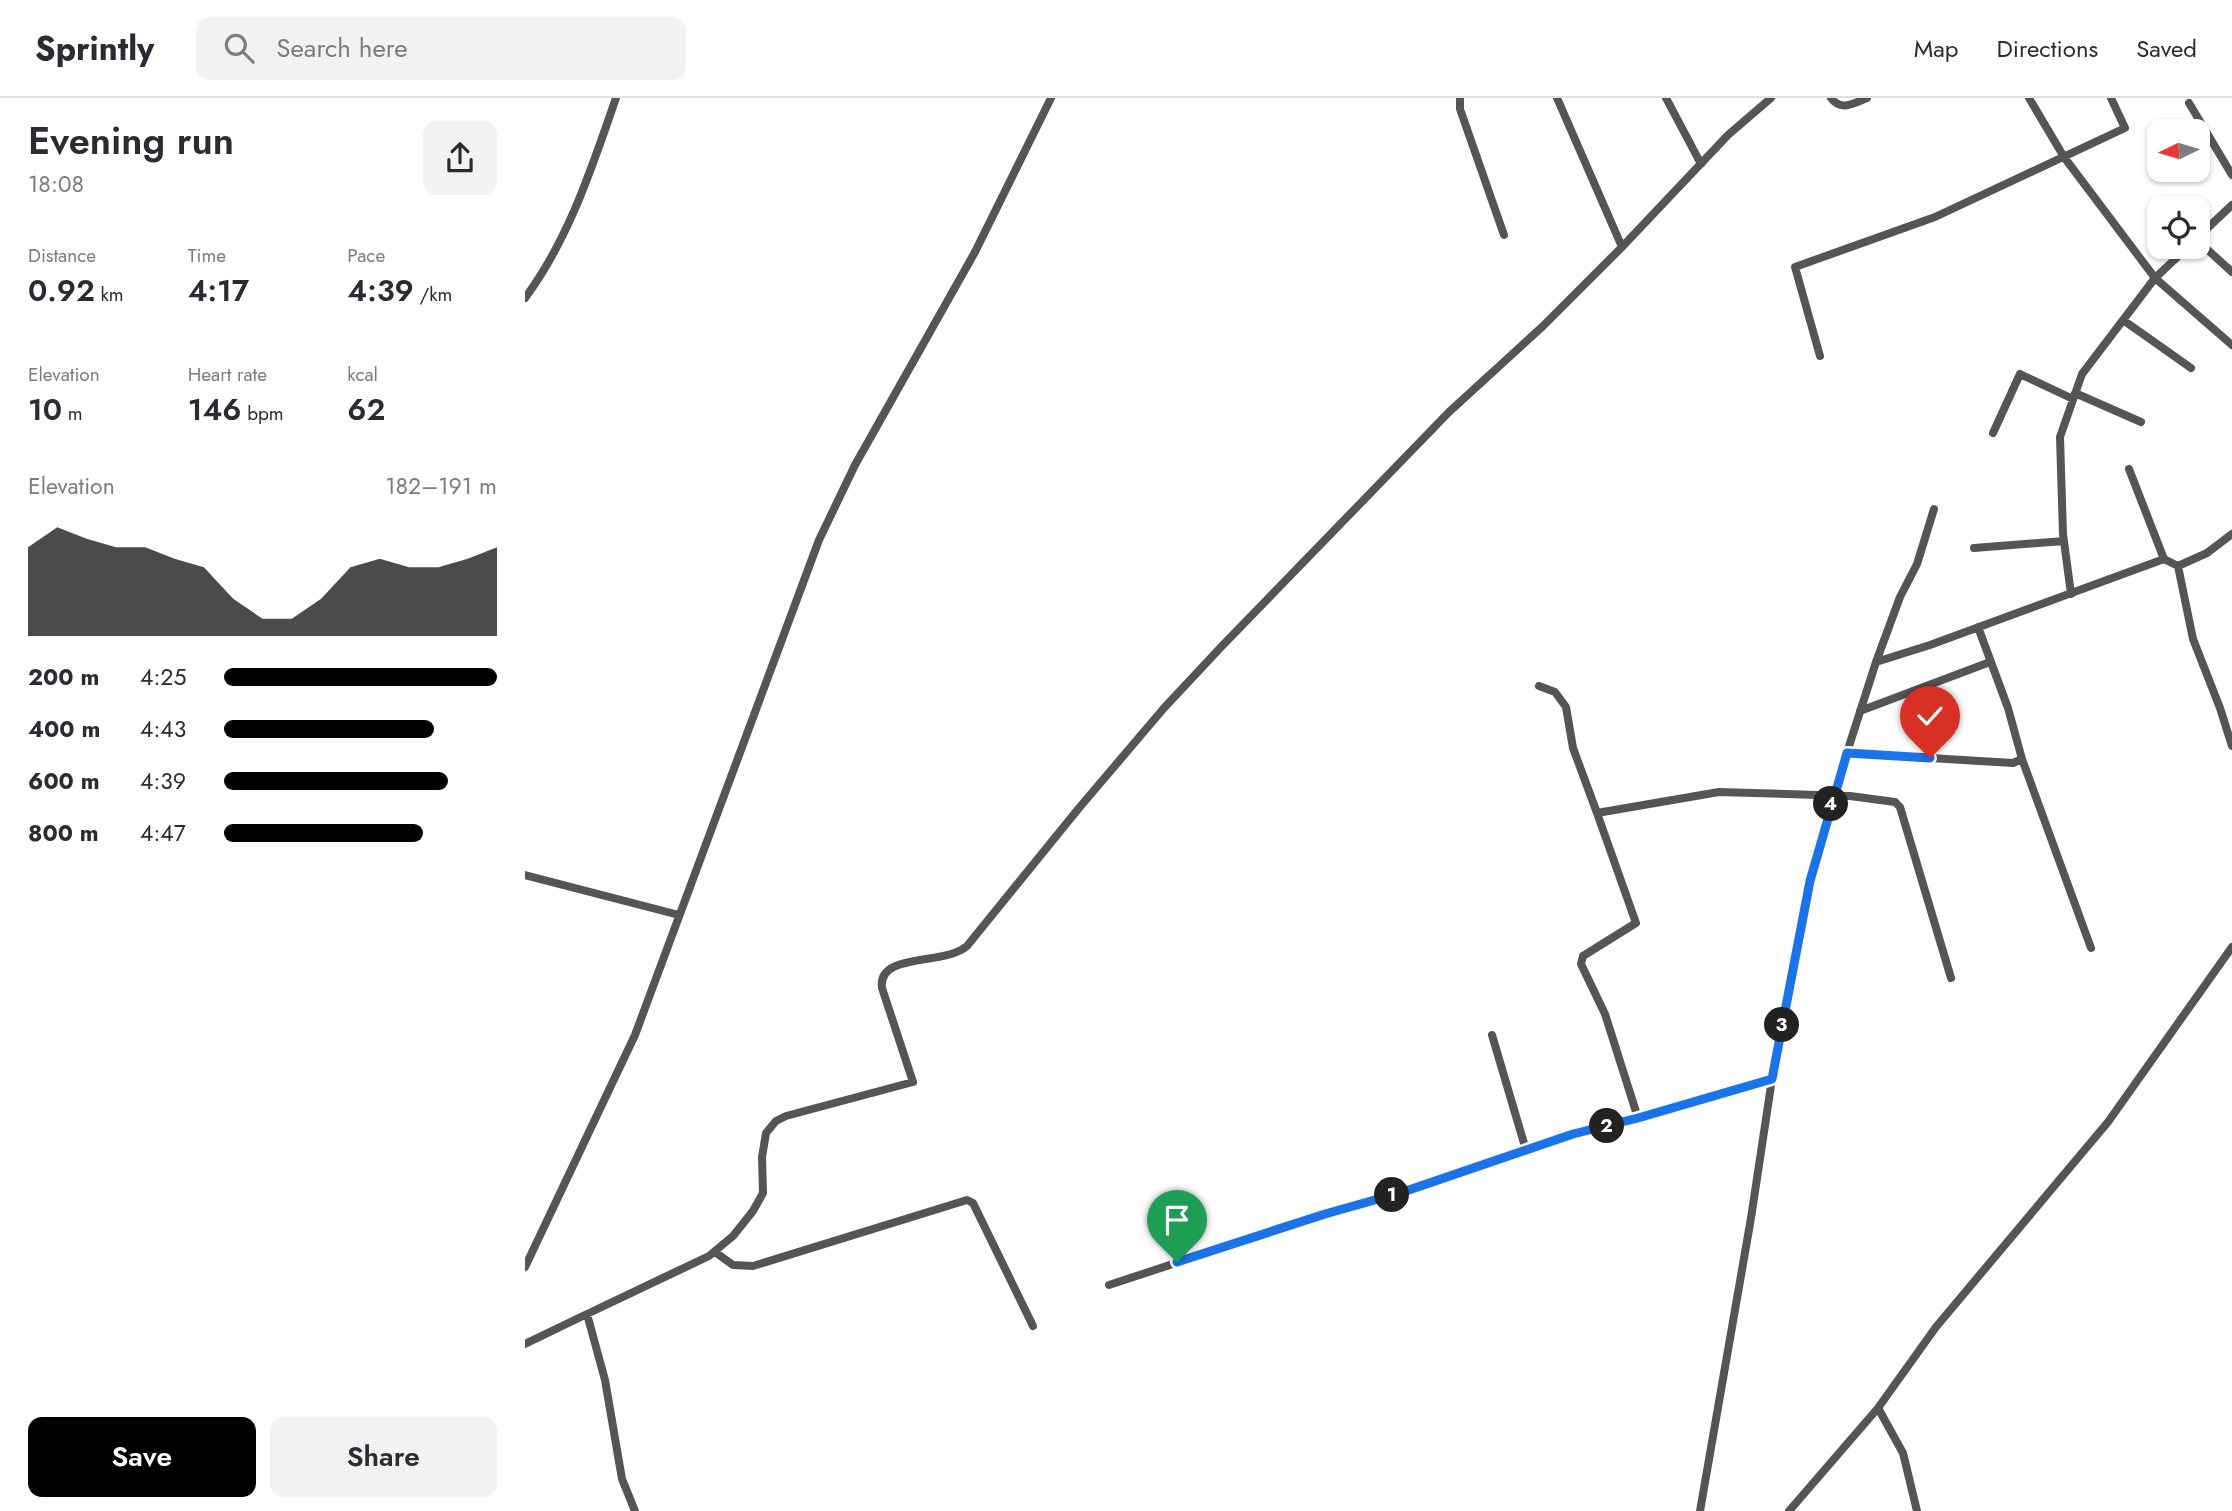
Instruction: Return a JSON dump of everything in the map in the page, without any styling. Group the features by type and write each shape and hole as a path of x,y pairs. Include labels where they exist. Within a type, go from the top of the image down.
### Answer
{"street":[{"path":"525,298 540,278 571,220 616,98"},
{"path":"525,1266 635,1035 819,540 855,465 975,252 1051,98"},
{"path":"1460,98 1460,109 1504,235"},
{"path":"1557,98 1622,247"},
{"path":"1666,98 1701,164"},
{"path":"525,1344 715,1252 733,1236 761,1197 764,1184 764,1138 776,1121 913,1082 882,988 882,978 886,971 893,966 918,960 953,955 967,946 1164,708 1222,646 1449,412 1542,327 1728,135 1772,98"},
{"path":"1831,98 1837,105 1845,106 1867,98"},
{"path":"2029,98 2064,156 2155,278 2232,345"},
{"path":"1820,356 1795,267 1935,217 2125,128 2111,98"},
{"path":"2189,103 2232,175"},
{"path":"2210,227 2232,205"},
{"path":"2210,251 2232,272"},
{"path":"2071,594 2064,541 2060,437 2082,374 2155,278 2175,259"},
{"path":"2123,320 2191,368"},
{"path":"1993,433 2019,374 2141,422"},
{"path":"2129,469 2165,559 2178,566"},
{"path":"1699,1511 1751,1218 1772,1079 1810,881 1833,796 1876,662 1900,597 1917,564 1934,509"},
{"path":"2178,566 2207,553 2232,534"},
{"path":"1974,548 2064,541"},
{"path":"1876,662 2165,559"},
{"path":"2178,566 2193,639 2232,746"},
{"path":"1978,627 2008,708 2022,759 2091,948"},
{"path":"1860,711 1990,662"},
{"path":"1539,687 1555,692 1566,707 1573,748 1636,923 1583,956 1581,964 1605,1014 1638,1118"},
{"path":"1847,753 2013,763 2022,759"},
{"path":"1597,813 1719,792 1892,801 1899,805 1951,978"},
{"path":"525,875 679,915"},
{"path":"1789,1511 1878,1408 1936,1327 2108,1122 2232,947"},
{"path":"1492,1035 1526,1150"},
{"path":"1109,1285 1302,1221 1403,1192 1573,1134 1772,1079"},
{"path":"715,1252 733,1265 754,1266 967,1200 973,1203 1033,1326"},
{"path":"587,1314 605,1380 622,1479 635,1511"},
{"path":"1878,1408 1903,1453 1916,1511"}],"route":[{"path":"1177,1262 1403,1192 1487,1161 1573,1134 1772,1079 1810,881 1847,753 1930,758"}]}
